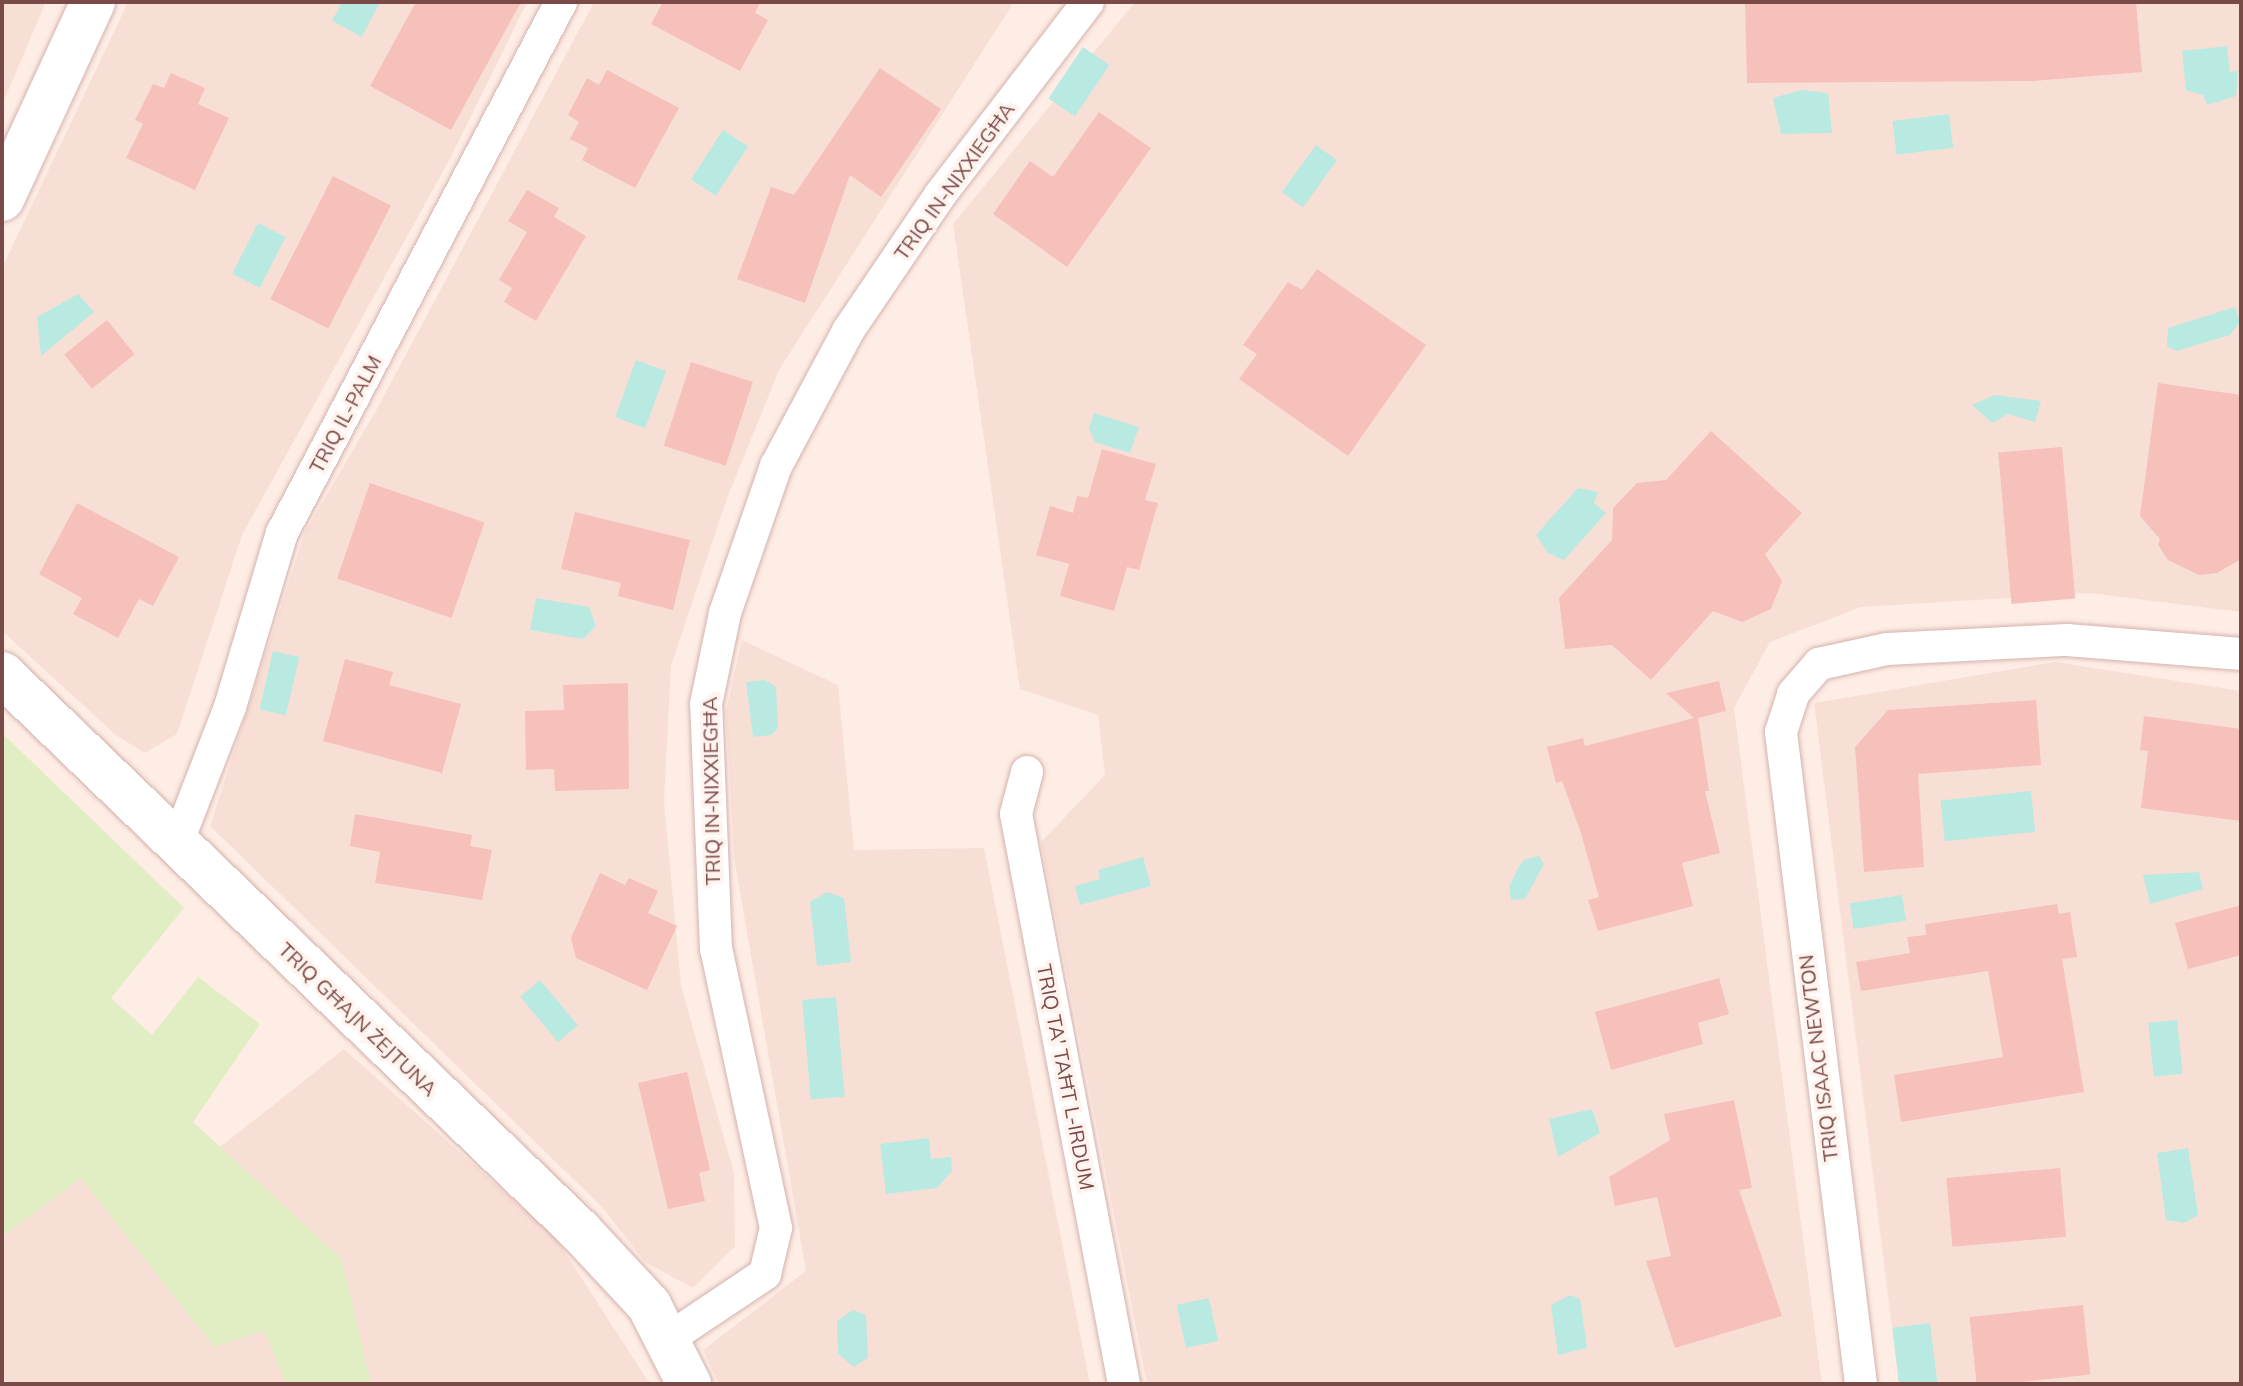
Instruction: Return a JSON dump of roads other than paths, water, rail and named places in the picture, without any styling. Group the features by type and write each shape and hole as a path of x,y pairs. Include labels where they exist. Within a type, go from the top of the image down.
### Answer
{"street":[{"path":"2,199 93,2"},
{"name":"TRIQ IL-PALM","path":"176,846 230,707 282,533 561,2"},
{"name":"TRIQ IN-NIXXIEGĦA","path":"668,1339 765,1274 776,1228 716,949 706,704 725,613 776,466 848,331 940,195 1088,2"},
{"name":"TRIQ ISAAC NEWTON","path":"1861,1384 1781,732 1793,694 1819,664 1887,649 2067,640 2241,654"},
{"name":"TRIQ GĦAJN ŻEJTUNA","path":"2,674 176,846 581,1232 649,1305 689,1384"},
{"name":"TRIQ TA' TAĦT L-IRDUM","path":"1027,772 1016,814 1124,1384"}],"water":[{"path":"342,2 380,2 362,37 332,21"},
{"path":"2227,46 2230,72 2238,71 2236,96 2207,105 2203,95 2186,90 2182,51"},
{"path":"1083,47 1110,65 1075,116 1048,98"},
{"path":"1802,90 1828,93 1832,133 1781,134 1773,98"},
{"path":"1949,114 1953,148 1897,155 1892,121"},
{"path":"723,130 748,146 716,196 691,179"},
{"path":"1316,145 1337,160 1303,207 1282,192"},
{"path":"258,223 286,237 260,288 232,274"},
{"path":"78,294 94,312 41,356 37,317"},
{"path":"2235,307 2240,322 2230,335 2176,351 2167,346 2168,328"},
{"path":"636,360 666,371 645,428 615,417"},
{"path":"1995,395 2041,401 2035,422 2008,414 1992,423 1972,405"},
{"path":"1094,413 1139,427 1130,453 1095,442 1089,429"},
{"path":"1578,488 1598,492 1594,503 1606,513 1564,560 1548,553 1536,535"},
{"path":"536,598 589,607 596,626 583,639 530,630"},
{"path":"273,651 299,657 286,716 260,709"},
{"path":"765,680 776,687 778,728 771,735 753,737 746,682"},
{"path":"2031,791 2035,832 1945,841 1940,801"},
{"path":"1539,856 1544,864 1525,899 1511,900 1509,887 1518,868 1524,860"},
{"path":"1143,857 1151,886 1080,905 1075,886 1100,879 1098,870"},
{"path":"2199,872 2203,889 2150,904 2143,875"},
{"path":"827,892 844,898 851,962 817,966 810,902"},
{"path":"1902,895 1906,921 1854,929 1850,903"},
{"path":"540,980 578,1025 558,1042 520,997"},
{"path":"836,997 845,1097 811,1100 802,1000"},
{"path":"2177,1020 2183,1074 2154,1077 2148,1023"},
{"path":"1592,1109 1600,1133 1558,1157 1549,1119"},
{"path":"929,1138 931,1159 951,1157 952,1171 937,1188 886,1194 880,1144"},
{"path":"2188,1148 2198,1215 2184,1223 2166,1220 2157,1153"},
{"path":"1570,1295 1580,1299 1587,1348 1558,1355 1551,1305"},
{"path":"1209,1298 1218,1341 1186,1348 1177,1305"},
{"path":"853,1310 866,1315 868,1358 854,1367 838,1354 837,1321"},
{"path":"1930,1323 1937,1384 1899,1384 1892,1328"}]}
